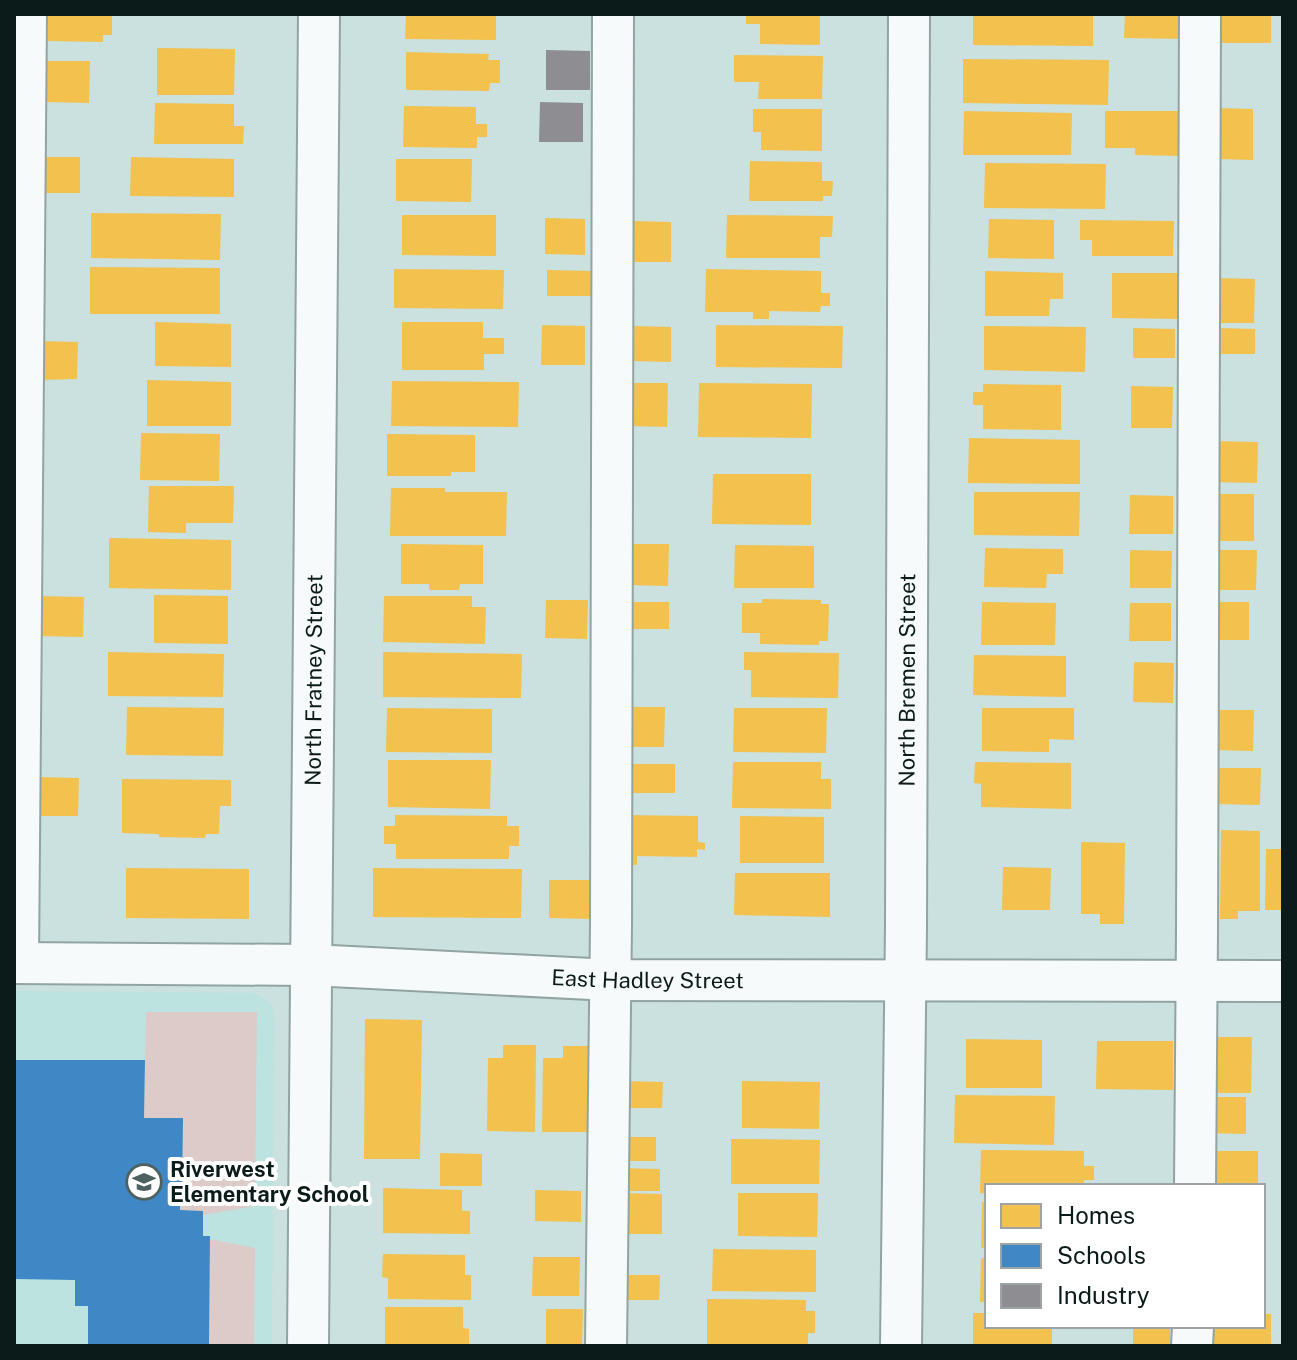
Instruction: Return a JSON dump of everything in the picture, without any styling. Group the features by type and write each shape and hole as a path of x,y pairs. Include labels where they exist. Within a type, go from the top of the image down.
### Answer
{"street":[{"path":"16,963 26,14"},
{"name":"North Fratney Street","path":"308,1346 319,14"},
{"path":"606,1346 611,980 613,14"},
{"name":"North Bremen Street","path":"901,1346 909,14"},
{"path":"1195,1184 1200,14"},
{"name":"East Hadley Street","path":"16,963 311,965 611,980 1283,981"}],"shaded area":[{"name":"Riverwest Elementary School","path":"14,991 254,993 272,1006 272,1346 14,1346"},
{"path":"146,1012 257,1012 255,1206 203,1215 203,1211 180,1210 183,1118 144,1118"},
{"path":"210,1239 255,1248 254,1346 209,1346"}],"building: Homes":[{"path":"48,14 112,14 112,35 103,35 103,42 48,41"},
{"path":"406,14 496,14 496,40 405,39"},
{"path":"746,14 820,14 820,45 760,44 760,24 746,24"},
{"path":"973,14 1093,14 1093,46 973,45"},
{"path":"1125,14 1186,14 1186,39 1124,38"},
{"path":"1221,14 1271,14 1271,43 1221,43"},
{"path":"157,48 235,49 234,95 157,95"},
{"path":"406,52 489,54 488,60 500,60 500,83 490,83 489,91 406,90"},
{"path":"734,55 823,56 822,99 758,99 759,82 734,82"},
{"path":"963,59 1109,60 1108,105 963,103"},
{"path":"45,61 90,61 89,103 45,102"},
{"path":"155,103 234,104 234,126 244,126 243,144 154,144"},
{"path":"404,106 476,107 476,124 487,124 487,137 477,137 477,148 403,147"},
{"path":"1217,108 1253,109 1253,160 1216,159"},
{"path":"753,109 822,109 822,151 761,150 761,132 753,132"},
{"path":"964,111 1072,113 1071,155 963,155"},
{"path":"1105,111 1184,111 1183,156 1135,155 1135,148 1105,148"},
{"path":"41,157 80,157 80,193 40,193"},
{"path":"131,157 234,159 234,197 130,196"},
{"path":"396,159 472,159 471,202 396,201"},
{"path":"750,161 822,162 822,181 833,181 832,196 823,196 823,201 749,201"},
{"path":"985,163 1106,164 1105,209 984,208"},
{"path":"91,213 221,214 220,260 91,258"},
{"path":"402,215 496,215 496,256 402,255"},
{"path":"727,215 833,216 832,237 820,237 820,258 726,258"},
{"path":"545,218 585,219 585,255 545,254"},
{"path":"989,219 1054,220 1054,259 988,258"},
{"path":"1080,220 1174,221 1173,256 1092,256 1092,240 1080,240"},
{"path":"634,221 671,222 671,262 634,262"},
{"path":"90,267 220,268 220,314 90,314"},
{"path":"394,269 504,270 503,309 394,308"},
{"path":"706,269 821,271 821,293 830,293 830,306 821,306 820,312 769,311 769,319 753,319 753,312 705,312"},
{"path":"547,270 591,271 591,296 547,296"},
{"path":"985,271 1063,273 1063,299 1050,299 1049,316 985,316"},
{"path":"1112,273 1179,273 1179,319 1112,318"},
{"path":"1215,278 1255,279 1254,323 1214,323"},
{"path":"155,322 231,324 231,367 155,366"},
{"path":"402,322 483,322 483,338 504,338 504,354 484,354 484,370 402,370"},
{"path":"542,325 585,326 585,365 541,365"},
{"path":"716,325 843,326 842,368 716,367"},
{"path":"632,326 671,327 671,362 632,361"},
{"path":"984,326 1086,327 1085,372 984,370"},
{"path":"1133,328 1175,329 1175,358 1133,358"},
{"path":"1219,328 1255,329 1255,354 1218,354"},
{"path":"39,341 78,342 77,379 38,380"},
{"path":"147,380 231,382 231,426 147,426"},
{"path":"392,381 519,382 518,427 391,426"},
{"path":"628,383 668,383 667,427 628,426"},
{"path":"699,383 812,384 811,438 698,437"},
{"path":"983,384 1061,385 1061,430 983,429 983,405 973,405 973,392 983,392"},
{"path":"1131,386 1173,387 1172,428 1131,428"},
{"path":"141,433 220,434 219,481 140,480"},
{"path":"387,434 475,435 475,472 451,472 451,476 387,476"},
{"path":"969,438 1080,440 1080,484 968,483"},
{"path":"1213,441 1258,442 1257,483 1213,482"},
{"path":"713,474 811,474 811,525 712,524"},
{"path":"149,486 234,486 233,523 186,523 186,533 148,532"},
{"path":"391,488 507,492 506,536 390,536"},
{"path":"974,492 1080,492 1079,536 974,535"},
{"path":"1214,494 1254,494 1254,541 1214,541"},
{"path":"1130,495 1173,496 1173,534 1129,534"},
{"path":"109,538 231,540 231,590 109,588"},
{"path":"401,544 483,545 483,584 460,584 459,590 429,590 429,584 401,584"},
{"path":"629,544 669,544 668,586 628,585"},
{"path":"735,545 814,546 814,588 734,588"},
{"path":"985,548 1063,549 1063,574 1047,574 1046,588 984,587"},
{"path":"1130,550 1172,551 1171,588 1130,588"},
{"path":"1215,550 1257,550 1256,590 1215,590"},
{"path":"154,595 228,596 228,644 154,643"},
{"path":"38,596 84,597 83,637 38,636"},
{"path":"384,596 472,596 472,607 486,607 485,644 383,642"},
{"path":"762,599 821,600 821,604 829,604 828,641 819,641 819,645 760,644 760,633 742,633 742,603 762,603"},
{"path":"546,600 588,600 587,639 545,638"},
{"path":"629,602 669,602 669,629 629,629"},
{"path":"982,602 1056,603 1055,645 981,645"},
{"path":"1211,602 1249,602 1249,640 1210,640"},
{"path":"1130,603 1171,603 1171,641 1129,641"},
{"path":"108,652 224,654 223,697 108,696"},
{"path":"383,652 522,654 521,698 383,697"},
{"path":"744,652 839,653 838,698 751,697 751,670 744,670"},
{"path":"974,655 1066,656 1066,697 973,695"},
{"path":"1134,662 1174,663 1173,703 1133,702"},
{"path":"127,707 224,708 223,756 126,755"},
{"path":"625,707 665,707 664,747 625,747"},
{"path":"387,708 492,709 492,753 386,752"},
{"path":"734,708 827,708 826,753 733,752"},
{"path":"982,708 1074,708 1074,740 1049,739 1049,752 982,751"},
{"path":"1212,710 1254,710 1253,751 1212,750"},
{"path":"388,760 491,760 490,809 388,807"},
{"path":"733,762 821,762 821,779 831,779 831,809 732,808"},
{"path":"975,762 1071,763 1071,809 981,807 981,784 974,783"},
{"path":"627,764 675,764 675,793 627,793"},
{"path":"1216,768 1261,768 1260,805 1216,804"},
{"path":"39,777 79,778 78,816 38,816"},
{"path":"122,779 231,780 231,806 220,806 219,834 206,834 205,838 122,833"},
{"path":"395,815 507,816 507,826 519,826 519,846 509,846 509,859 396,859 396,844 384,844 384,826 395,826"},
{"path":"617,815 698,816 698,842 705,843 705,850 697,849 697,857 637,856 637,865 617,864"},
{"path":"740,816 824,817 824,863 740,863"},
{"path":"1221,830 1260,831 1260,911 1238,911 1238,919 1220,919"},
{"path":"1081,842 1125,843 1124,924 1100,924 1100,914 1081,914"},
{"path":"1266,849 1283,849 1283,910 1265,910"},
{"path":"1003,867 1051,868 1050,910 1002,910"},
{"path":"126,868 249,869 249,919 126,918"},
{"path":"373,868 522,869 521,918 373,917"},
{"path":"735,873 830,873 830,917 734,915"},
{"path":"549,880 591,880 590,919 549,918"},
{"path":"365,1019 422,1020 420,1159 364,1159"},
{"path":"1210,1037 1252,1037 1251,1093 1210,1093"},
{"path":"966,1039 1042,1040 1042,1088 966,1088"},
{"path":"1097,1041 1173,1041 1173,1090 1096,1089"},
{"path":"503,1045 536,1045 535,1132 487,1131 488,1058 503,1058"},
{"path":"563,1046 588,1046 587,1132 542,1132 543,1058 563,1058"},
{"path":"621,1081 663,1082 662,1108 621,1108"},
{"path":"742,1081 820,1082 819,1129 742,1128"},
{"path":"955,1095 1055,1096 1054,1145 954,1143"},
{"path":"1205,1097 1246,1097 1246,1134 1204,1133"},
{"path":"622,1137 656,1137 656,1161 622,1161"},
{"path":"731,1139 820,1140 819,1184 731,1184"},
{"path":"981,1150 1084,1151 1084,1166 1094,1166 1094,1180 1084,1180 1084,1184 985,1184 985,1194 980,1193"},
{"path":"1214,1151 1258,1151 1258,1184 1214,1184"},
{"path":"440,1153 482,1154 482,1186 440,1186"},
{"path":"618,1168 660,1169 660,1191 618,1191"},
{"path":"383,1188 462,1190 462,1211 470,1211 470,1234 383,1233"},
{"path":"535,1190 581,1191 581,1222 535,1221"},
{"path":"620,1193 662,1194 662,1234 620,1234"},
{"path":"738,1193 818,1193 817,1237 738,1236"},
{"path":"982,1202 985,1202 985,1248 981,1248"},
{"path":"713,1249 816,1250 816,1292 712,1291"},
{"path":"383,1254 465,1255 465,1275 471,1275 471,1300 388,1299 388,1278 382,1277"},
{"path":"533,1257 580,1257 579,1296 532,1296"},
{"path":"981,1258 985,1258 985,1302 980,1302"},
{"path":"618,1275 660,1275 659,1300 618,1300"},
{"path":"707,1299 806,1300 806,1311 815,1311 815,1333 808,1333 808,1345 707,1344"},
{"path":"385,1307 463,1307 463,1328 469,1329 469,1346 385,1346"},
{"path":"546,1309 583,1309 582,1346 546,1346"},
{"path":"973,1313 985,1313 985,1328 1052,1328 1052,1346 973,1346"},
{"path":"1265,1314 1271,1314 1271,1346 1209,1346 1209,1328 1265,1328"},
{"path":"1133,1328 1170,1328 1170,1346 1133,1346"}],"building: Schools":[{"path":"14,1060 145,1060 144,1118 183,1118 180,1210 203,1211 203,1236 210,1236 209,1346 88,1346 88,1306 75,1306 75,1280 14,1279"}],"building: Industry":[{"path":"546,50 590,51 590,90 546,90"},
{"path":"540,102 583,103 583,142 539,142"}],"place":[{"name":"Riverwest Elementary School","path":"144,1182"}]}
